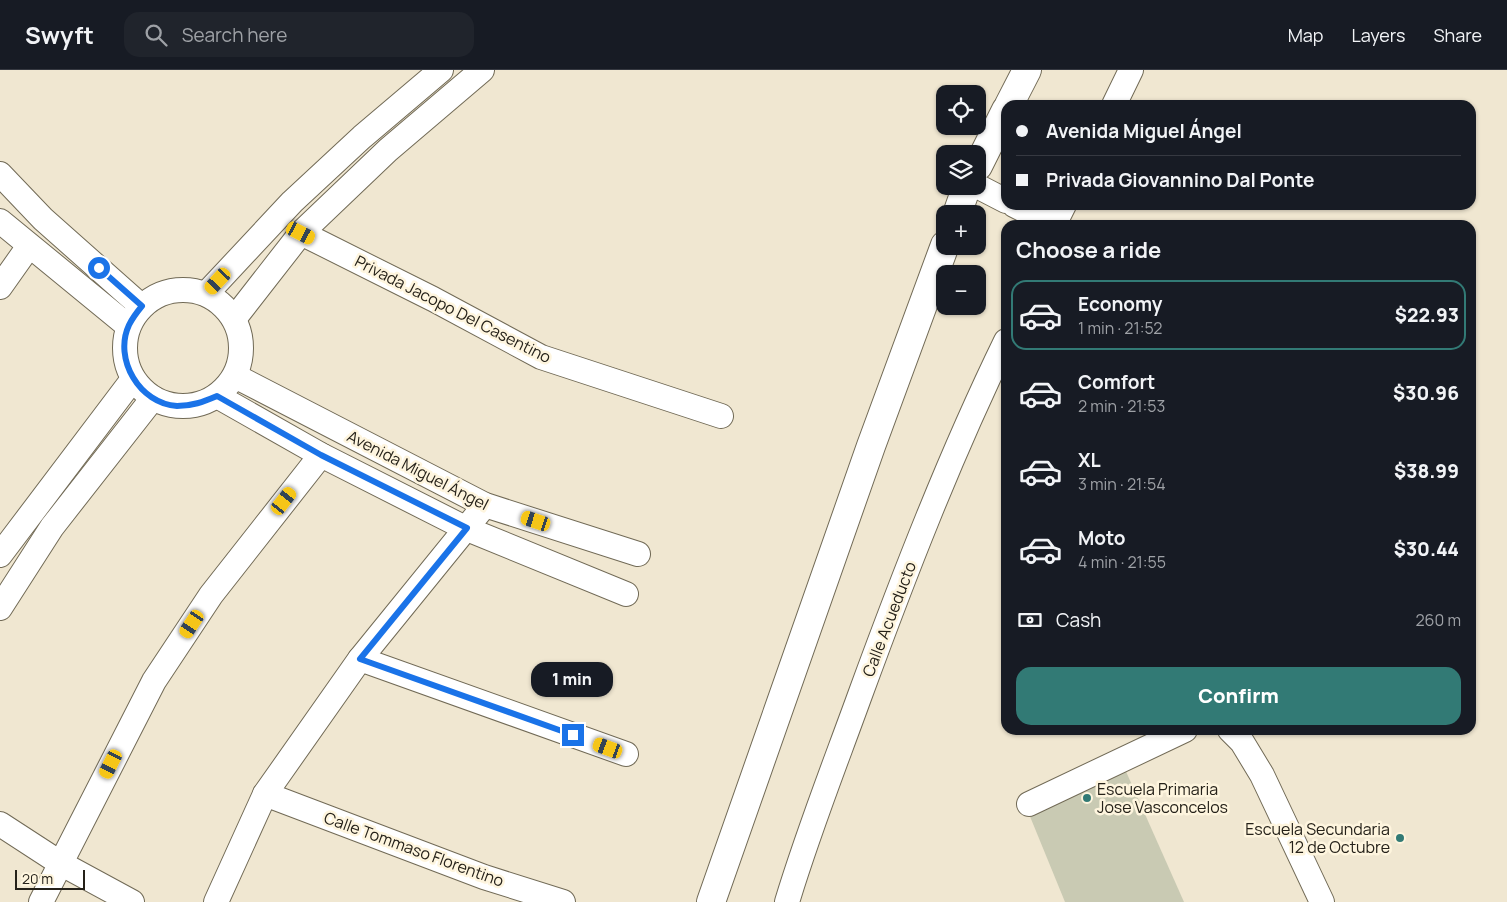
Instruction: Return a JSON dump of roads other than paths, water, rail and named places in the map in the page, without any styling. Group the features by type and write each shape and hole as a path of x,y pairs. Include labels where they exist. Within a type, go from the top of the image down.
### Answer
{"main road":[{"path":"1012,100 1027,70"},
{"path":"986,150 1001,120"},
{"path":"711,902 871,446 941,255"}],"street":[{"path":"206,294 292,202 362,137 441,70"},
{"path":"234,319 301,233 388,150 482,70"},
{"path":"1116,100 1131,70"},
{"path":"0,174 43,218 142,306"},
{"path":"986,191 1001,198"},
{"path":"1024,210 1044,220"},
{"path":"0,221 128,326"},
{"name":"Privada Jacopo Del Casentino","path":"301,233 433,299 541,357 721,416"},
{"path":"0,287 29,246"},
{"path":"189,289 206,294 222,304 234,319 241,337 241,358 234,376 217,396 197,405 175,406 153,398 142,390 133,379 127,366 124,353 128,326 142,306 155,296 172,290 189,289"},
{"name":"Calle Acueducto","path":"787,902 802,852 891,610 974,408 1001,351"},
{"name":"Avenida Miguel Ángel","path":"234,376 485,505 638,554"},
{"path":"0,555 133,379"},
{"name":"Avenida Miguel Ángel","path":"217,396 321,455 467,528 626,594"},
{"path":"0,608 52,527 153,398"},
{"path":"41,902 154,681 211,595 321,455"},
{"path":"216,902 265,794 360,659 485,505"},
{"path":"360,659 626,754"},
{"path":"1029,804 1174,735"},
{"path":"1235,735 1242,742 1262,774 1322,902"},
{"name":"Calle Tommaso Florentino","path":"265,794 484,877 563,902"},
{"path":"0,824 60,863 132,902"}],"place":[{"name":"Escuela Primaria Jose Vasconcelos","path":"1087,798"},
{"name":"Escuela Secundaria 12 de Octubre","path":"1400,838"}]}
